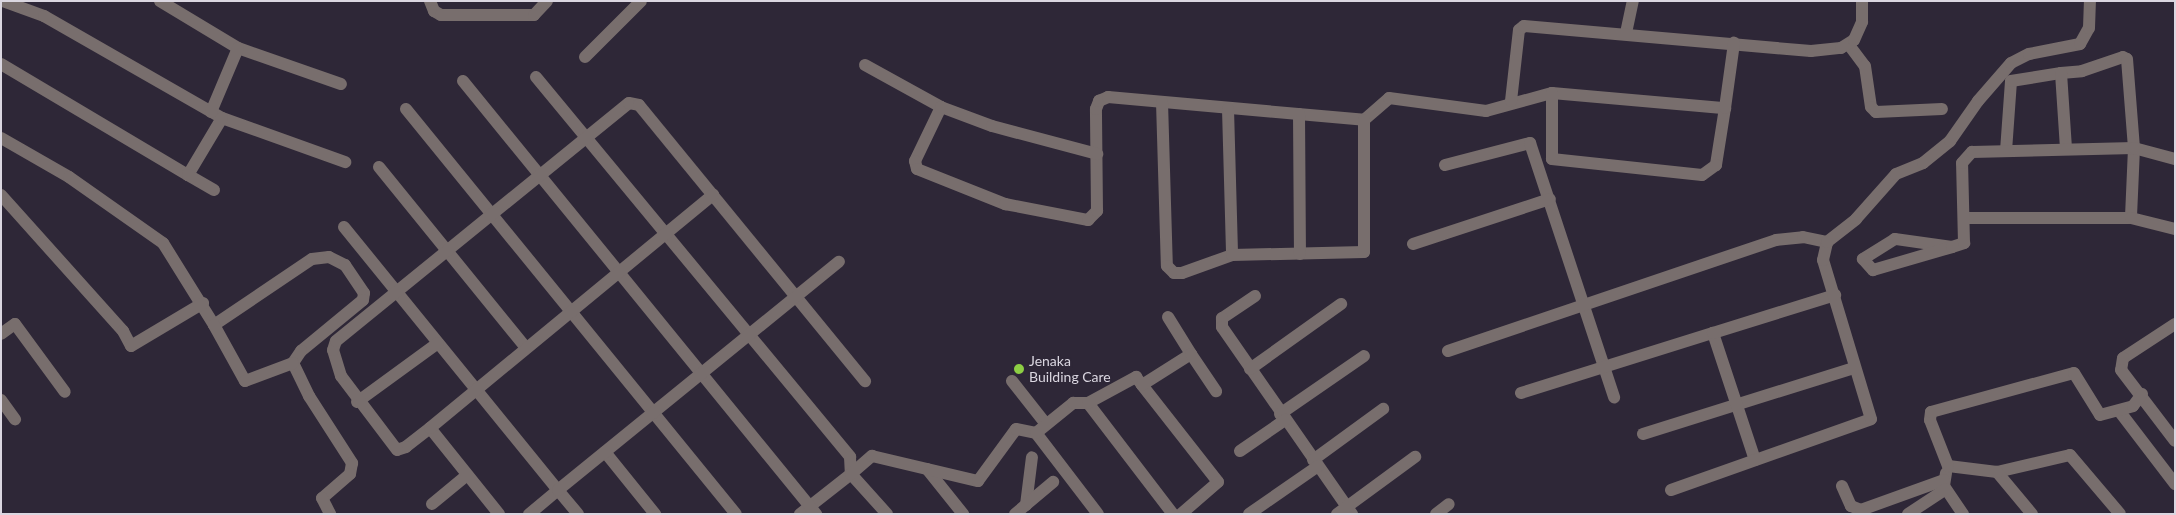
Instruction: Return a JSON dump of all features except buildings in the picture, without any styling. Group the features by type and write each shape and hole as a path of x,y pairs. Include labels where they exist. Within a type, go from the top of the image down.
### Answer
{"street":[{"path":"160,1 238,48 341,84"},
{"path":"430,1 434,11 441,15 500,12 534,14 547,1"},
{"path":"500,12 514,1"},
{"path":"585,57 642,1"},
{"path":"1626,33 1633,1"},
{"path":"1849,45 1862,22 1862,1"},
{"path":"1671,490 1871,419 1872,414 1854,368 1835,295 1823,260 1827,242 1856,219 1896,174 1923,163 1950,142 1978,100 2010,63 2029,54 2080,44 2088,28 2090,1"},
{"path":"4,3 44,16 216,115 345,162"},
{"path":"1511,101 1519,30 1524,26 1626,33 1811,51 1849,45"},
{"path":"1552,93 1552,159 1702,175 1716,165 1734,43"},
{"path":"1849,45 1865,66 1871,105 1876,112 1942,109"},
{"path":"188,175 216,115 238,48"},
{"path":"2006,151 2011,81 2082,71 2123,56 2127,59 2134,148 2131,218"},
{"path":"1,64 214,190"},
{"path":"865,65 941,107 992,126 1096,154"},
{"path":"2061,73 2066,149"},
{"path":"536,77 588,136 850,457 851,474 887,514"},
{"path":"463,81 701,374 809,511 872,456 978,481 1016,429 1041,429 1073,403 1088,403 1136,377 1218,482 1181,514"},
{"path":"941,107 915,161 917,169 1005,204 1090,219 1097,211 1096,109 1102,98 1364,120 1389,98 1486,111 1511,101 1552,93 1724,108"},
{"path":"1162,102 1167,266 1174,273 1182,273 1232,254 1360,254 1367,248 1364,120"},
{"path":"713,195 400,451 357,402 341,376 334,346 397,291 626,105 639,105 713,195 794,298 865,381"},
{"path":"406,108 736,514"},
{"path":"1228,109 1232,254"},
{"path":"1299,114 1300,254"},
{"path":"1,138 68,177 163,243 203,303 214,325 245,381 293,363 301,351 363,300 364,293 355,276 336,259 312,259 214,325"},
{"path":"1445,165 1530,142 1586,302 1614,398"},
{"path":"1952,247 1894,239 1863,259 1873,270 1952,247 1966,238 1962,163 1966,156 1972,152 2134,148 2175,159"},
{"path":"379,167 526,348"},
{"path":"1,195 123,331 131,346 203,303"},
{"path":"1413,244 1550,199"},
{"path":"1965,218 2131,218 2175,229"},
{"path":"344,227 578,514"},
{"path":"1448,351 1586,302 1776,240 1803,237 1827,242"},
{"path":"529,514 839,262"},
{"path":"1521,393 1835,295"},
{"path":"1255,296 1221,321 1250,369 1316,463 1345,511 1414,457"},
{"path":"1250,369 1341,304"},
{"path":"1168,317 1216,390"},
{"path":"1,334 15,324 64,392"},
{"path":"2174,326 2123,358 2121,370 2142,394 2175,441"},
{"path":"1713,333 1734,403 1755,460"},
{"path":"357,402 438,343"},
{"path":"1142,385 1191,354"},
{"path":"1240,451 1364,356"},
{"path":"293,363 309,396 352,463 350,474 322,498 330,514"},
{"path":"1643,434 1734,403 1854,368"},
{"path":"1908,514 1944,484 1948,466 1930,420 1935,410 2074,373 2096,412 2120,412 2133,406 2142,394"},
{"path":"1012,381 1041,429 1098,514"},
{"path":"1,400 15,420"},
{"path":"1088,403 1173,514"},
{"path":"1249,514 1383,409"},
{"path":"2120,412 2175,484"},
{"path":"430,428 499,514"},
{"path":"605,452 655,514"},
{"path":"1948,466 1997,472 2070,455 2120,514"},
{"path":"1026,505 1032,457"},
{"path":"926,469 963,514"},
{"path":"1997,472 2032,514"},
{"path":"432,504 467,474"},
{"path":"1015,514 1053,482"},
{"path":"1842,486 1852,510 1857,510 1944,484"},
{"path":"1944,484 1963,514"},
{"path":"1436,514 1449,504"}],"place":[{"name":"Jenaka Building Care","path":"1019,369"}]}
